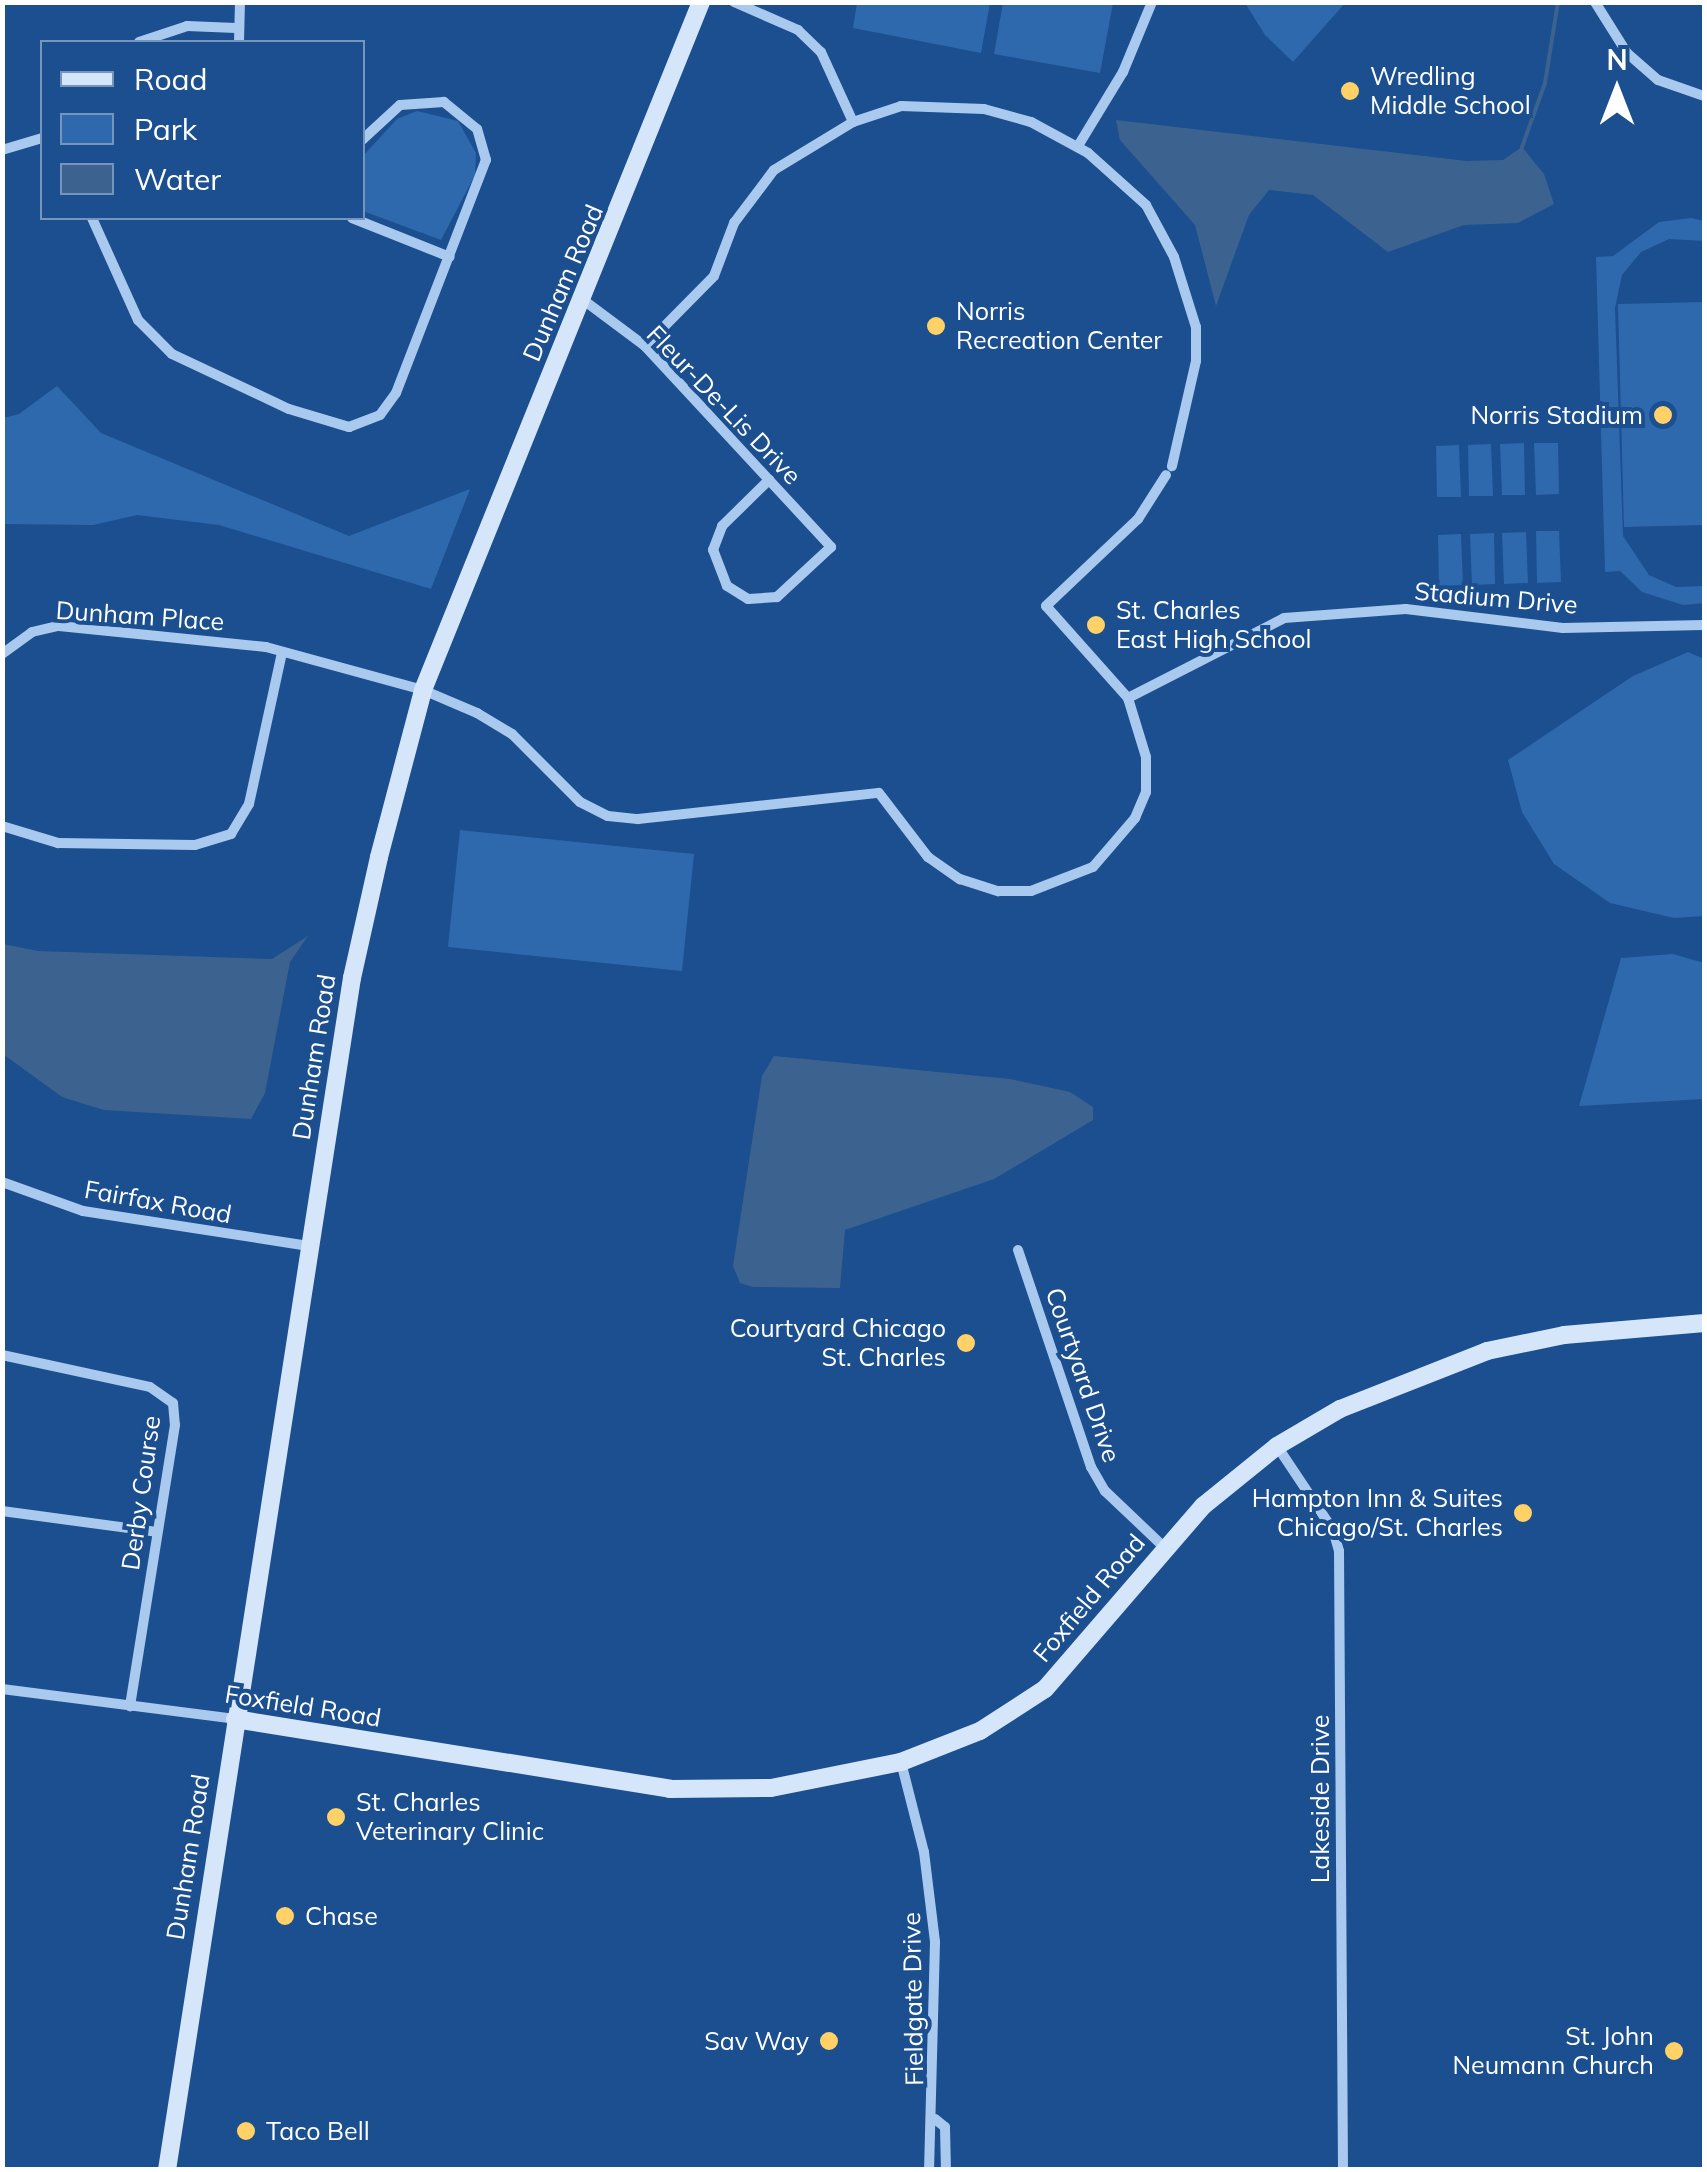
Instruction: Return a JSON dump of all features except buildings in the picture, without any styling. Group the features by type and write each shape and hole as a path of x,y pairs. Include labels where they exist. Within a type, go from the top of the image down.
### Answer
{"street":[{"name":"Dunham Road","path":"166,2170 352,978 423,690 700,2"},
{"path":"734,2 798,30 821,52 853,122"},
{"path":"1078,146 1123,72 1152,2"},
{"path":"1595,2 1628,53 1658,80 1704,96"},
{"path":"238,40 240,6"},
{"path":"146,40 187,26 236,28"},
{"path":"93,220 138,320 172,354 288,409 349,427 380,415 396,394 483,179 486,160 477,129 444,102 416,100 388,112 365,137"},
{"path":"645,346 714,276 734,224 774,170 853,122 902,106 984,109 1031,122 1078,146 1146,205 1187,292 1196,362 1169,470 1134,524 1046,606 1128,698"},
{"path":"2,150 40,139"},
{"path":"357,220 450,257"},
{"name":"Fleur-De-Lis Drive","path":"582,299 645,346 769,480 831,547 777,597 748,599 727,586 714,562 716,534 769,480"},
{"name":"Stadium Drive","path":"1128,698 1284,618 1406,610 1564,628 1704,625"},
{"name":"Dunham Place","path":"2,654 32,632 59,626 236,642 423,690 512,734 561,786 608,816 638,819 863,792 891,800 928,857 960,879 998,890 1066,883 1115,845 1146,792 1146,757 1128,698"},
{"path":"2,826 58,843 195,845 231,834 248,804 282,653"},
{"name":"Fairfax Road","path":"2,1182 83,1211 310,1246"},
{"name":"Courtyard Drive","path":"1018,1250 1091,1466 1105,1492 1164,1547"},
{"name":"Foxfield Road","path":"2,1689 235,1718 670,1789 771,1788 901,1762 980,1732 1045,1689 1203,1506 1277,1446 1374,1392 1486,1351 1564,1336 1704,1323"},
{"name":"Derby Course","path":"2,1355 150,1387 172,1403 130,1706"},
{"name":"Lakeside Drive","path":"1277,1446 1333,1530 1338,1551 1343,2170"},
{"path":"2,1511 157,1532"},
{"name":"Fieldgate Drive","path":"901,1762 924,1852 935,1942 935,2119 928,2126 930,2170"},
{"name":"Fieldgate Drive","path":"935,2119 946,2126 946,2170"}],"green space":[{"path":"857,3 990,3 981,53 853,28"},
{"path":"1003,3 1113,3 1100,73 994,54"},
{"path":"1245,3 1345,3 1293,62 1265,35"},
{"path":"417,111 458,121 476,153 475,175 441,240 365,212 365,154 397,119"},
{"path":"1691,218 1704,221 1704,241 1669,239 1641,252 1622,275 1615,308 1623,536 1649,575 1676,587 1704,586 1704,603 1683,605 1642,592 1620,571 1605,572 1596,257 1613,256 1659,222"},
{"name":"Norris Stadium","path":"1704,302 1704,525 1624,527 1618,304"},
{"path":"57,386 101,433 349,536 470,489 431,589 219,525 137,515 93,525 3,524 3,418 19,414"},
{"path":"1524,443 1525,495 1502,495 1500,444"},
{"path":"1534,443 1558,443 1559,494 1536,495"},
{"path":"1491,444 1493,496 1469,496 1468,445"},
{"path":"1459,445 1461,497 1437,497 1436,446"},
{"path":"1536,531 1559,531 1561,582 1537,583"},
{"path":"1526,532 1528,583 1504,584 1502,533"},
{"path":"1494,533 1495,584 1472,585 1470,534"},
{"path":"1461,534 1463,585 1439,586 1438,535"},
{"path":"1688,652 1704,659 1704,916 1674,918 1610,903 1554,864 1522,812 1508,760 1633,676"},
{"path":"460,830 694,854 682,971 448,947"},
{"path":"1673,954 1704,963 1704,1099 1579,1106 1621,958"}],"water":[{"path":"1116,120 1467,161 1503,160 1522,147 1544,174 1554,204 1518,223 1464,225 1388,252 1313,195 1269,190 1249,215 1216,306 1195,225 1120,140"},
{"path":"308,936 290,962 265,1093 251,1119 104,1110 62,1097 3,1054 3,944 38,951 272,959"},
{"path":"774,1056 1010,1079 1070,1092 1093,1107 1093,1120 994,1179 845,1230 840,1288 753,1287 740,1283 733,1266 762,1076"}],"waterway":[{"path":"1522,147 1545,83 1558,2"}],"place":[{"name":"Wredling Middle School","path":"1350,91"},
{"name":"Norris Recreation Center","path":"936,326"},
{"name":"Norris Stadium","path":"1663,415"},
{"name":"St. Charles East High School","path":"1096,625"},
{"name":"Courtyard Chicago St. Charles","path":"966,1343"},
{"name":"Hampton Inn & Suites Chicago/St. Charles","path":"1523,1513"},
{"name":"St. Charles Veterinary Clinic","path":"336,1817"},
{"name":"Chase","path":"285,1916"},
{"name":"Sav Way","path":"829,2041"},
{"name":"St. John Neumann Church","path":"1674,2051"},
{"name":"Taco Bell","path":"246,2131"}]}
